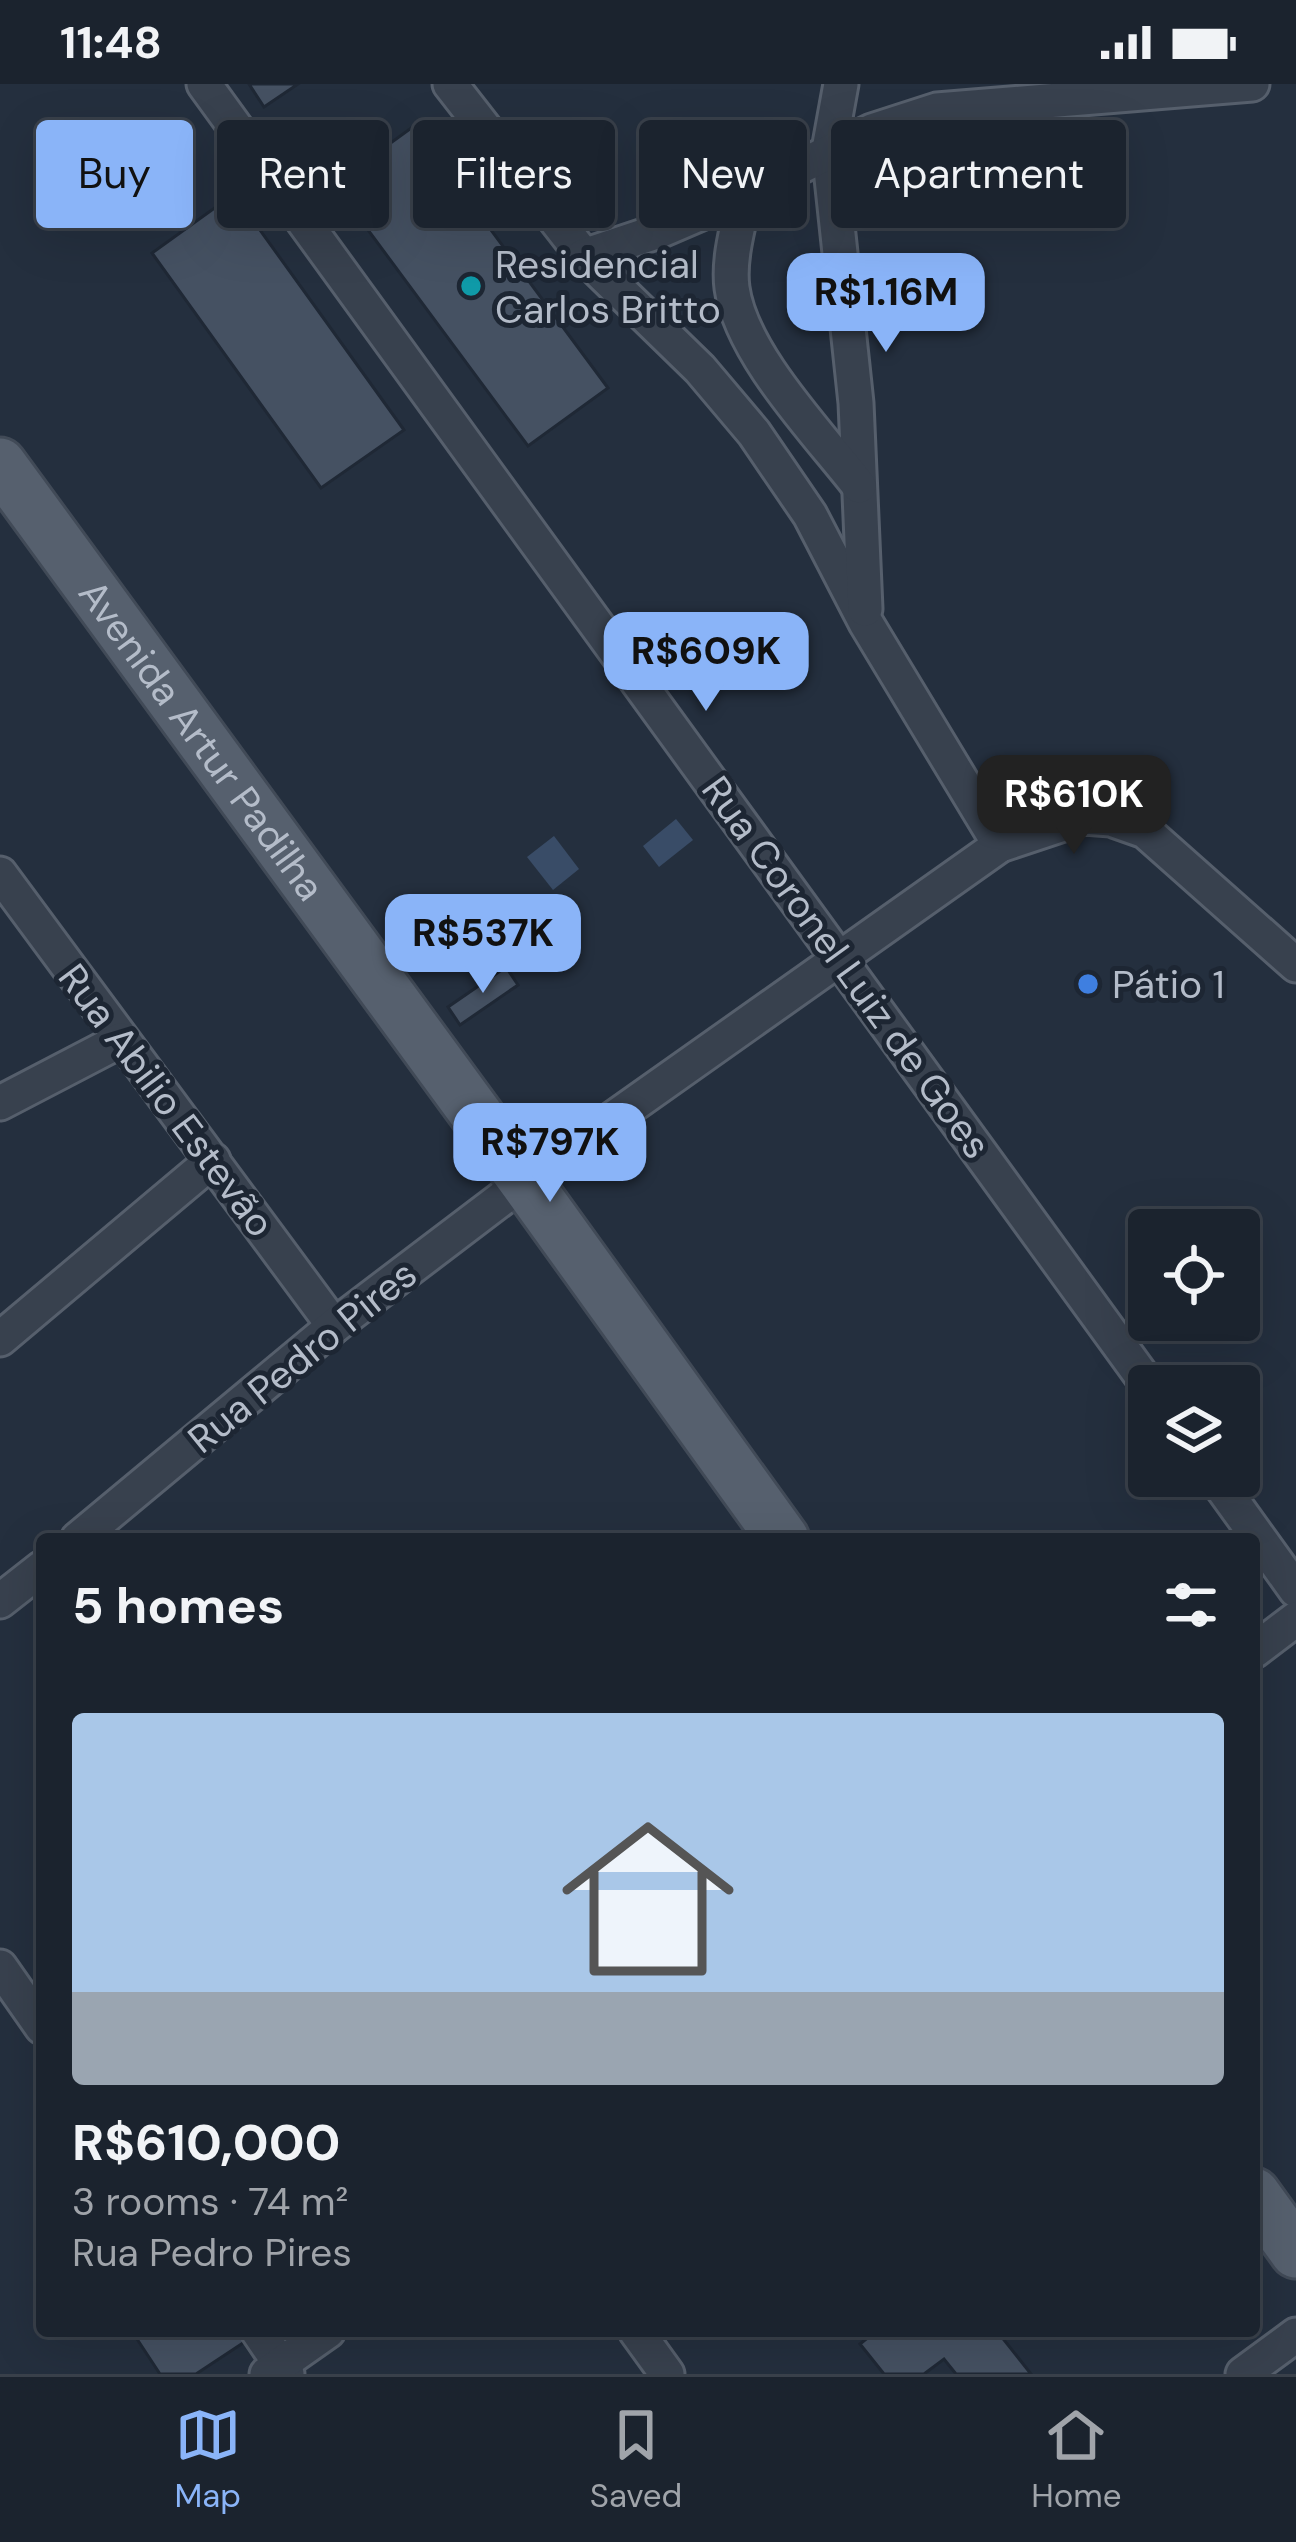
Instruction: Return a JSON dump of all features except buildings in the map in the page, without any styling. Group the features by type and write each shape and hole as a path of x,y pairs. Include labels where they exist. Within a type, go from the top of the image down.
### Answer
{"main road":[{"name":"Avenida Artur Padilha","path":"0,464 779,1533"},
{"path":"1260,2202 1296,2252"}],"street":[{"name":"Rua Coronel Luiz de Goes","path":"204,84 1134,1365"},
{"path":"450,84 584,256 700,369 754,433 810,515 866,623 1000,845"},
{"path":"841,84 829,150 856,403 866,623"},
{"path":"807,162 898,121 937,110 1252,84"},
{"path":"584,256 666,228"},
{"path":"740,228 731,285 741,323 764,365 859,486"},
{"name":"Rua Pedro Pires","path":"86,1533 334,1326 525,1181 1000,845 1084,817 1112,819 1144,831 1296,965"},
{"name":"Rua Abilio Estevão","path":"0,874 334,1326"},
{"path":"0,1103 121,1040"},
{"path":"0,1339 213,1160"},
{"path":"1229,1497 1255,1533"},
{"path":"1260,1540 1296,1590"},
{"path":"0,1601 36,1573"},
{"path":"1260,1646 1296,1619"},
{"path":"0,1967 36,2018"},
{"path":"1243,2374 1296,2335"},
{"path":"261,2337 278,2371 320,2337"},
{"path":"640,2337 667,2374"}],"water":[{"path":"676,819 693,840 659,867 643,846"},
{"path":"554,836 579,869 553,890 527,857"}],"place":[{"name":"Residencial Carlos Britto","path":"471,286"},
{"name":"Pátio 1","path":"1088,984"}]}
